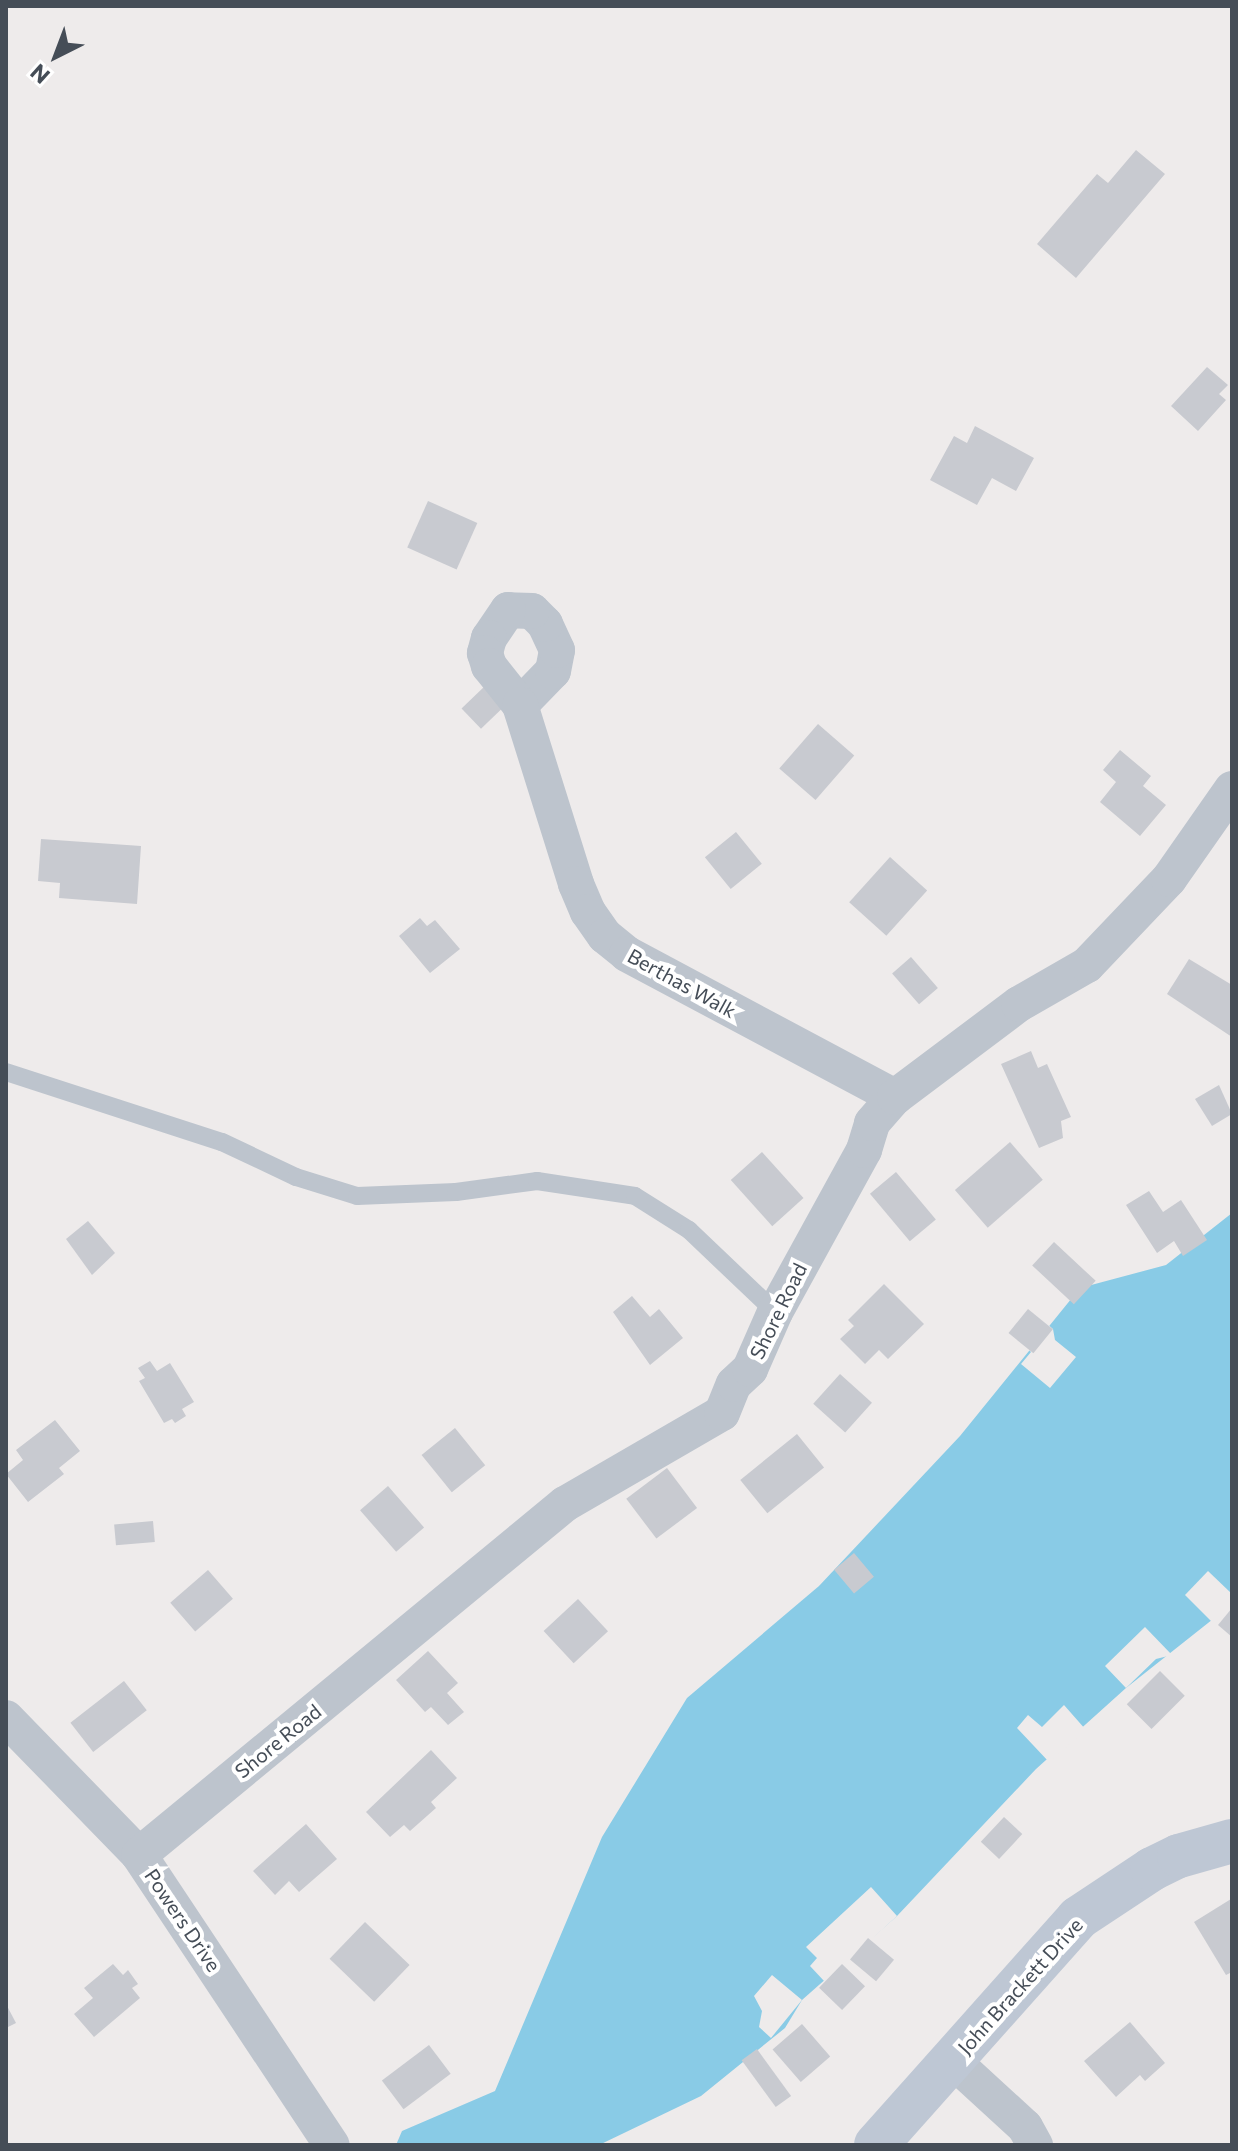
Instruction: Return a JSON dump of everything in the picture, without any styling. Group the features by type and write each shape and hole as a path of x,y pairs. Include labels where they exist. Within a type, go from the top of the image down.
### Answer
{"main road":[{"name":"John Brackett Drive","path":"876,2145 1078,1918 1152,1869 1179,1856 1232,1841"}],"street":[{"name":"Berthas Walk","path":"520,705 576,884 588,912 605,936 627,954 895,1097"},
{"name":"Shore Road","path":"139,1855 565,1504 722,1413 734,1384 750,1369 775,1312 864,1150 872,1123 895,1097 1019,1004 1087,965 1169,879 1232,789"},
{"name":"Powers Drive","path":"6,1718 139,1855 325,2134"},
{"path":"950,2065 965,2072 1025,2127 1035,2145"}],"lane":[{"path":"6,1072 222,1142 296,1177 357,1196 399,1197 537,1181 635,1196 689,1230 775,1312"}],"water":[{"path":"1232,1213 1232,1604 1126,1688 1036,1769 897,1916 802,2000 785,2028 701,2096 599,2145 396,2145 402,2131 495,2091 602,1837 687,1698 819,1586 960,1436 1080,1288 1166,1265"}],"pier":[{"path":"1046,1323 1053,1329 1055,1340 1076,1357 1050,1388 1021,1364 1031,1352 1026,1347"},
{"path":"1208,1571 1232,1594 1232,1609 1214,1624 1185,1595"},
{"path":"1145,1627 1172,1655 1156,1659 1126,1688 1105,1666"},
{"path":"1064,1705 1086,1730 1049,1762 1017,1728 1028,1715 1042,1727"},
{"path":"871,1887 897,1916 825,1982 810,1966 817,1958 806,1947"},
{"path":"772,1975 802,2000 771,2038 759,2027 762,2011 754,1996"}],"building":[{"path":"1136,150 1165,174 1076,278 1037,244 1097,174 1108,183"},
{"path":"1207,367 1228,385 1219,394 1226,400 1198,431 1171,406"},
{"path":"975,426 1034,458 1016,491 992,478 977,505 930,480 954,436 967,443"},
{"path":"428,501 477,523 457,570 407,548"},
{"path":"486,685 505,705 481,729 462,709"},
{"path":"818,724 854,755 816,800 779,769"},
{"path":"1120,750 1151,776 1143,786 1166,805 1140,836 1100,802 1116,782 1103,770"},
{"path":"736,832 762,864 731,889 705,857"},
{"path":"41,839 141,846 137,904 59,898 60,883 38,881"},
{"path":"890,857 927,890 886,936 849,902"},
{"path":"420,918 427,926 435,920 460,949 430,973 399,936"},
{"path":"911,957 938,988 919,1004 892,973"},
{"path":"1189,959 1232,985 1232,1037 1167,994"},
{"path":"1031,1051 1038,1068 1047,1064 1071,1117 1061,1121 1063,1138 1039,1148 1001,1064"},
{"path":"1219,1085 1232,1114 1212,1126 1195,1099"},
{"path":"1010,1142 1043,1180 988,1228 955,1190"},
{"path":"762,1152 803,1198 772,1226 731,1180"},
{"path":"896,1172 936,1219 910,1241 870,1194"},
{"path":"1149,1191 1163,1212 1181,1200 1207,1240 1183,1256 1174,1241 1157,1253 1126,1205"},
{"path":"88,1221 115,1253 92,1275 66,1239"},
{"path":"1054,1242 1096,1281 1074,1304 1032,1265"},
{"path":"884,1284 924,1324 888,1359 879,1350 865,1364 840,1339 854,1326 848,1320"},
{"path":"632,1296 650,1317 659,1309 683,1338 650,1365 613,1312"},
{"path":"1028,1309 1053,1329 1033,1353 1008,1333"},
{"path":"150,1361 157,1371 170,1363 194,1402 182,1409 186,1416 175,1423 172,1419 164,1423 139,1381 145,1378 138,1368"},
{"path":"840,1374 872,1403 845,1432 813,1404"},
{"path":"55,1420 80,1451 59,1468 64,1474 28,1502 6,1474 23,1460 16,1450"},
{"path":"455,1428 485,1465 452,1492 422,1455"},
{"path":"797,1434 824,1467 767,1513 740,1480"},
{"path":"667,1468 697,1508 656,1539 626,1499"},
{"path":"388,1486 424,1528 396,1552 360,1510"},
{"path":"153,1521 155,1542 116,1545 114,1524"},
{"path":"854,1553 874,1577 854,1593 834,1570"},
{"path":"208,1570 233,1599 195,1631 170,1603"},
{"path":"578,1599 608,1631 574,1663 544,1631"},
{"path":"1232,1608 1232,1637 1218,1625"},
{"path":"428,1651 458,1683 447,1693 464,1712 448,1725 431,1707 425,1712 396,1680"},
{"path":"1160,1671 1185,1696 1152,1729 1127,1704"},
{"path":"124,1681 147,1710 93,1752 70,1723"},
{"path":"431,1750 457,1778 431,1802 436,1808 410,1831 404,1825 390,1837 366,1812"},
{"path":"1004,1817 1022,1834 999,1859 981,1842"},
{"path":"306,1824 337,1859 299,1892 289,1881 275,1895 253,1871"},
{"path":"1231,1899 1232,1972 1226,1975 1194,1922"},
{"path":"365,1922 410,1965 374,2002 330,1959"},
{"path":"868,1938 894,1960 876,1981 850,1959"},
{"path":"113,1964 123,1975 128,1970 138,1984 132,1988 140,1998 94,2037 74,2014 93,1998 84,1988"},
{"path":"842,1964 865,1986 842,2010 819,1988"},
{"path":"6,2004 16,2023 6,2028"},
{"path":"1130,2022 1165,2063 1145,2081 1140,2075 1116,2097 1084,2061"},
{"path":"802,2024 830,2056 801,2082 773,2050"},
{"path":"429,2045 451,2074 404,2109 382,2081"},
{"path":"757,2049 791,2096 776,2107 742,2060"}]}
